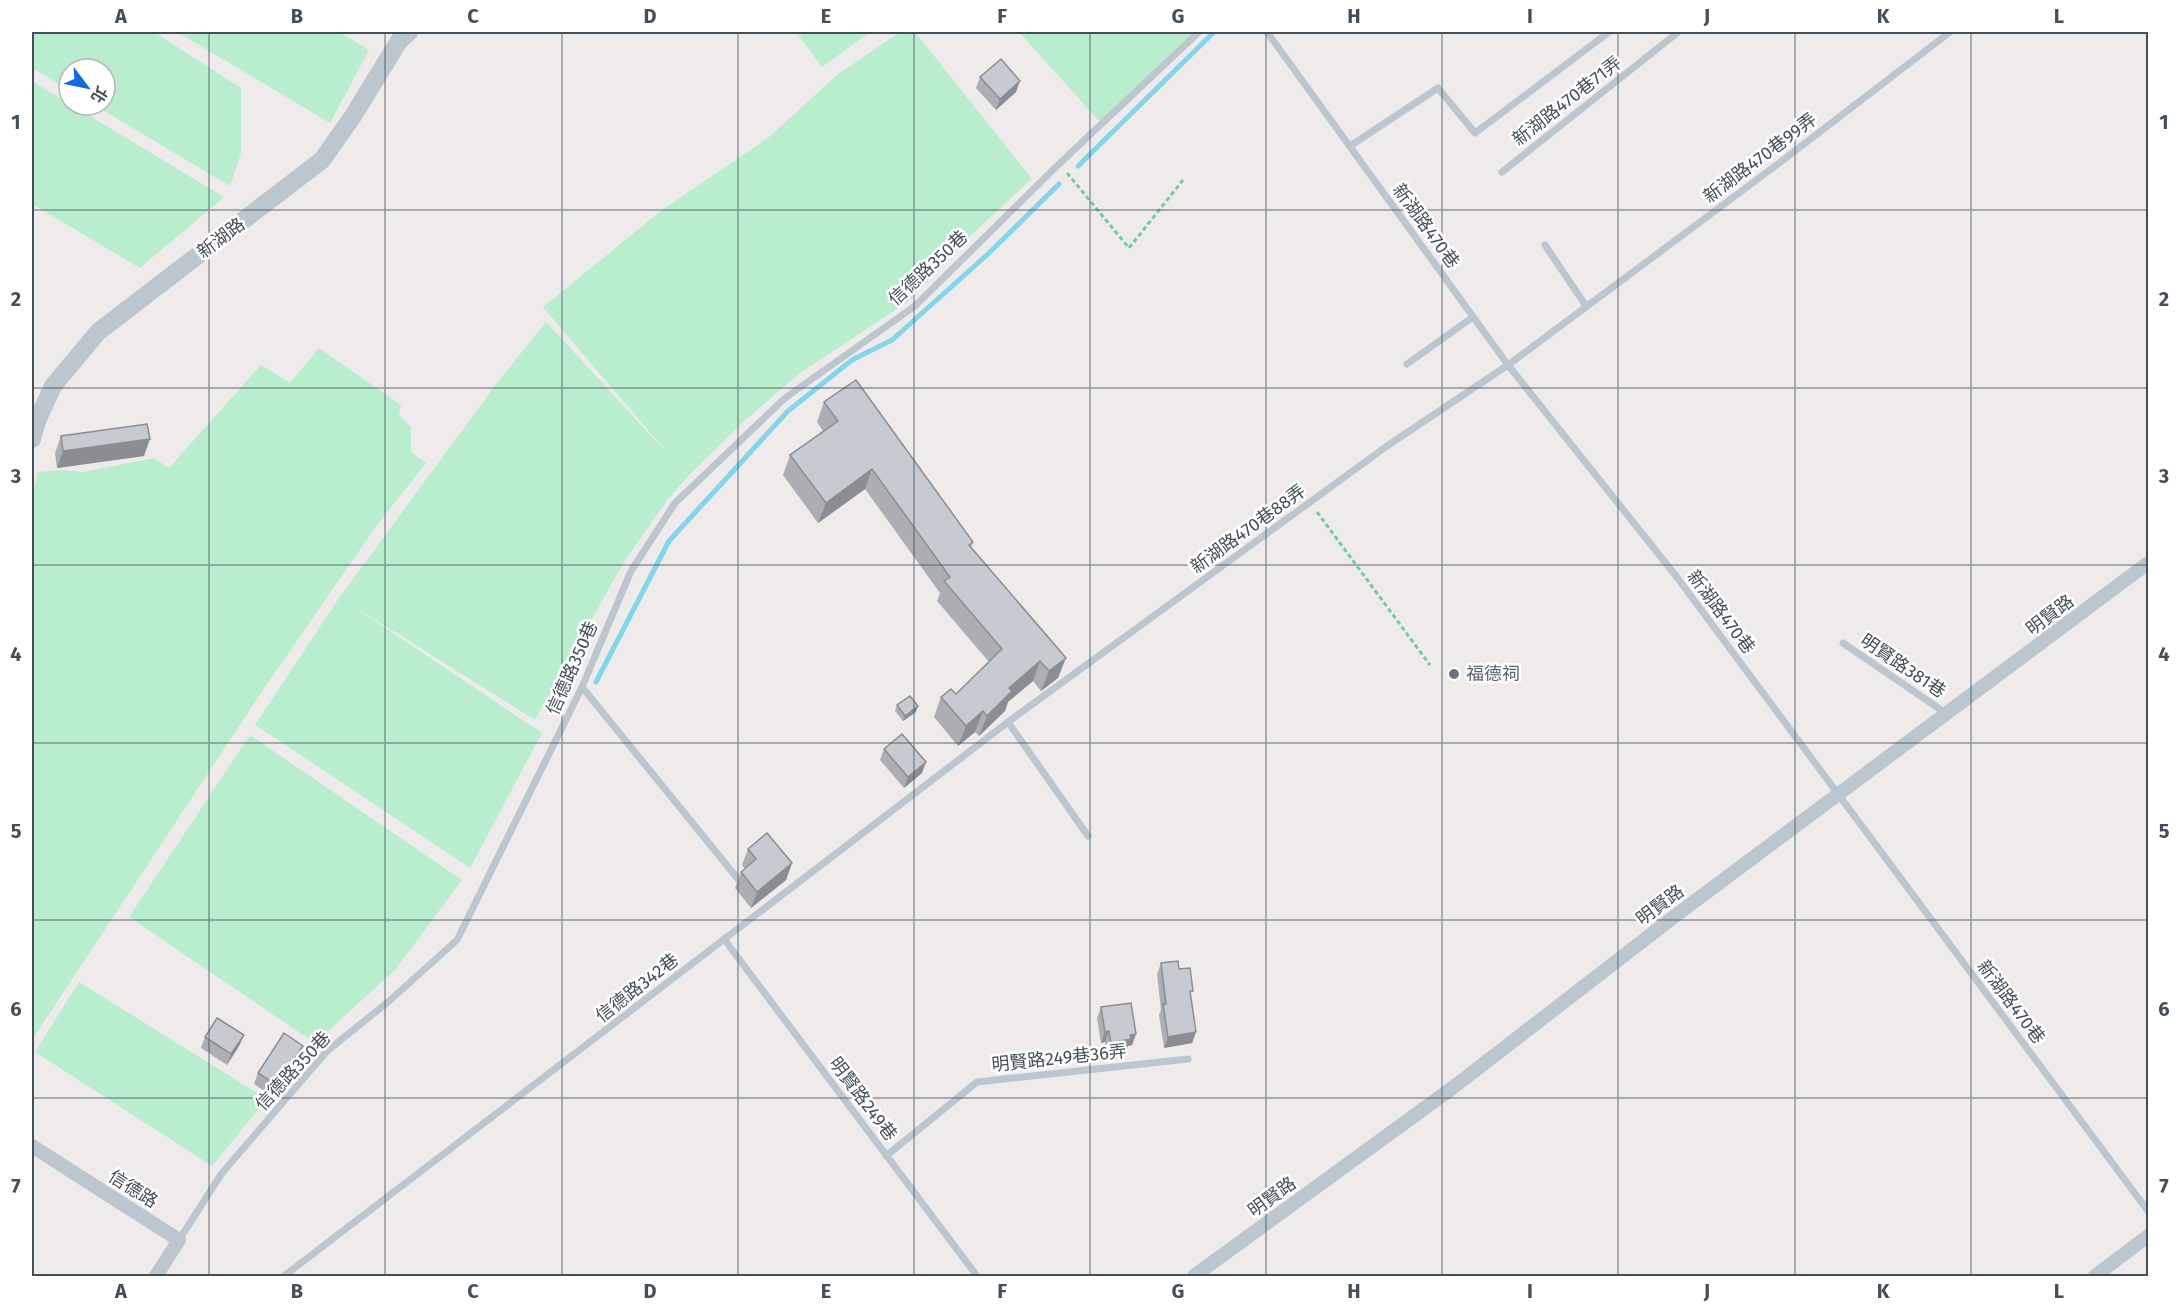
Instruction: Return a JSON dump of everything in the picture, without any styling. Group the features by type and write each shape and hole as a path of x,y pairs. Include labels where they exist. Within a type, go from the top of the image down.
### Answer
{"street":[{"name":"新湖路","path":"32,439 37,421 53,386 98,332 322,160 353,116 399,41 409,32"},
{"name":"明賢路","path":"1194,1276 1455,1086 1675,916 2148,563"},
{"name":"信德路","path":"32,1146 179,1240"},
{"path":"2095,1276 2148,1236"},
{"path":"156,1276 179,1240"}],"lane":[{"name":"信德路350巷","path":"179,1240 222,1173 327,1051 388,1002 457,940 582,687 631,571 675,503 785,398 915,306 1059,164 1199,32"},
{"name":"新湖路470巷","path":"1267,32 1508,365 1676,576 2148,1211"},
{"name":"新湖路470巷71弄","path":"1350,146 1438,88 1475,133 1609,32"},
{"name":"新湖路470巷71弄","path":"1502,172 1676,32"},
{"name":"新湖路470巷99弄","path":"1508,365 1778,164 1950,32"},
{"path":"1545,245 1586,306"},
{"path":"1407,364 1473,317"},
{"name":"新湖路470巷88弄","path":"1008,722 1387,446 1508,365"},
{"name":"明賢路381巷","path":"1843,643 1947,714"},
{"path":"582,687 738,879"},
{"path":"1008,722 1088,836"},
{"name":"信德路342巷","path":"284,1276 1008,722"},
{"name":"明賢路249巷","path":"724,939 977,1276"},
{"name":"明賢路249巷36弄","path":"886,1155 976,1082 1188,1059"}],"path":[{"path":"1059,164 1129,248 1183,180"},
{"path":"1310,502 1430,665"}],"green space":[{"path":"32,32 154,32 241,88 241,153 230,186 114,117 117,117 117,57 57,57 57,83 32,68"},
{"path":"177,32 340,32 369,50 330,123"},
{"path":"796,32 870,32 822,67"},
{"path":"900,32 915,32 1032,179 972,234 909,301 800,373 743,422 688,476 668,499 624,562 535,720 350,604 542,733 470,868 255,725 339,598 497,383 546,322 671,457 543,307 662,210 768,138 838,74"},
{"path":"1019,32 1196,32 1100,122"},
{"path":"32,81 57,96 57,117 92,117 224,197 140,268 32,204"},
{"path":"319,348 401,405 399,415 411,427 411,452 426,463 377,525 263,690 32,1040 32,499 38,472 62,470 83,472 154,458 169,468 261,365 290,383"},
{"path":"250,735 462,880 395,970 315,1043 129,917"},
{"path":"79,982 267,1099 212,1166 35,1052"}],"building":[{"path":"1001,59 1020,81 1000,99 980,77"},
{"path":"856,380 973,542 969,545 1066,658 1049,671 1040,661 1009,688 1012,691 987,716 983,711 966,726 941,697 951,689 956,694 1002,649 944,581 950,577 872,469 826,503 790,455 838,421 824,402"},
{"path":"147,424 150,439 63,451 61,436"},
{"path":"910,696 918,706 905,716 897,705"},
{"path":"902,734 926,762 908,777 884,749"},
{"path":"767,833 792,863 757,892 741,872 756,859 748,849"},
{"path":"1178,961 1179,969 1190,968 1193,991 1190,991 1196,1032 1168,1037 1163,1004 1166,1004 1161,963"},
{"path":"1131,1003 1136,1034 1130,1035 1131,1039 1111,1043 1109,1031 1105,1032 1101,1007"},
{"path":"217,1018 244,1035 231,1054 205,1037"},
{"path":"284,1033 303,1046 277,1085 258,1073"}],"waterway":[{"path":"1078,166 1214,32"},
{"path":"596,682 669,541 788,411 852,360 892,340 988,254 1059,184"}],"place":[{"name":"福德祠","path":"1454,674"}]}
